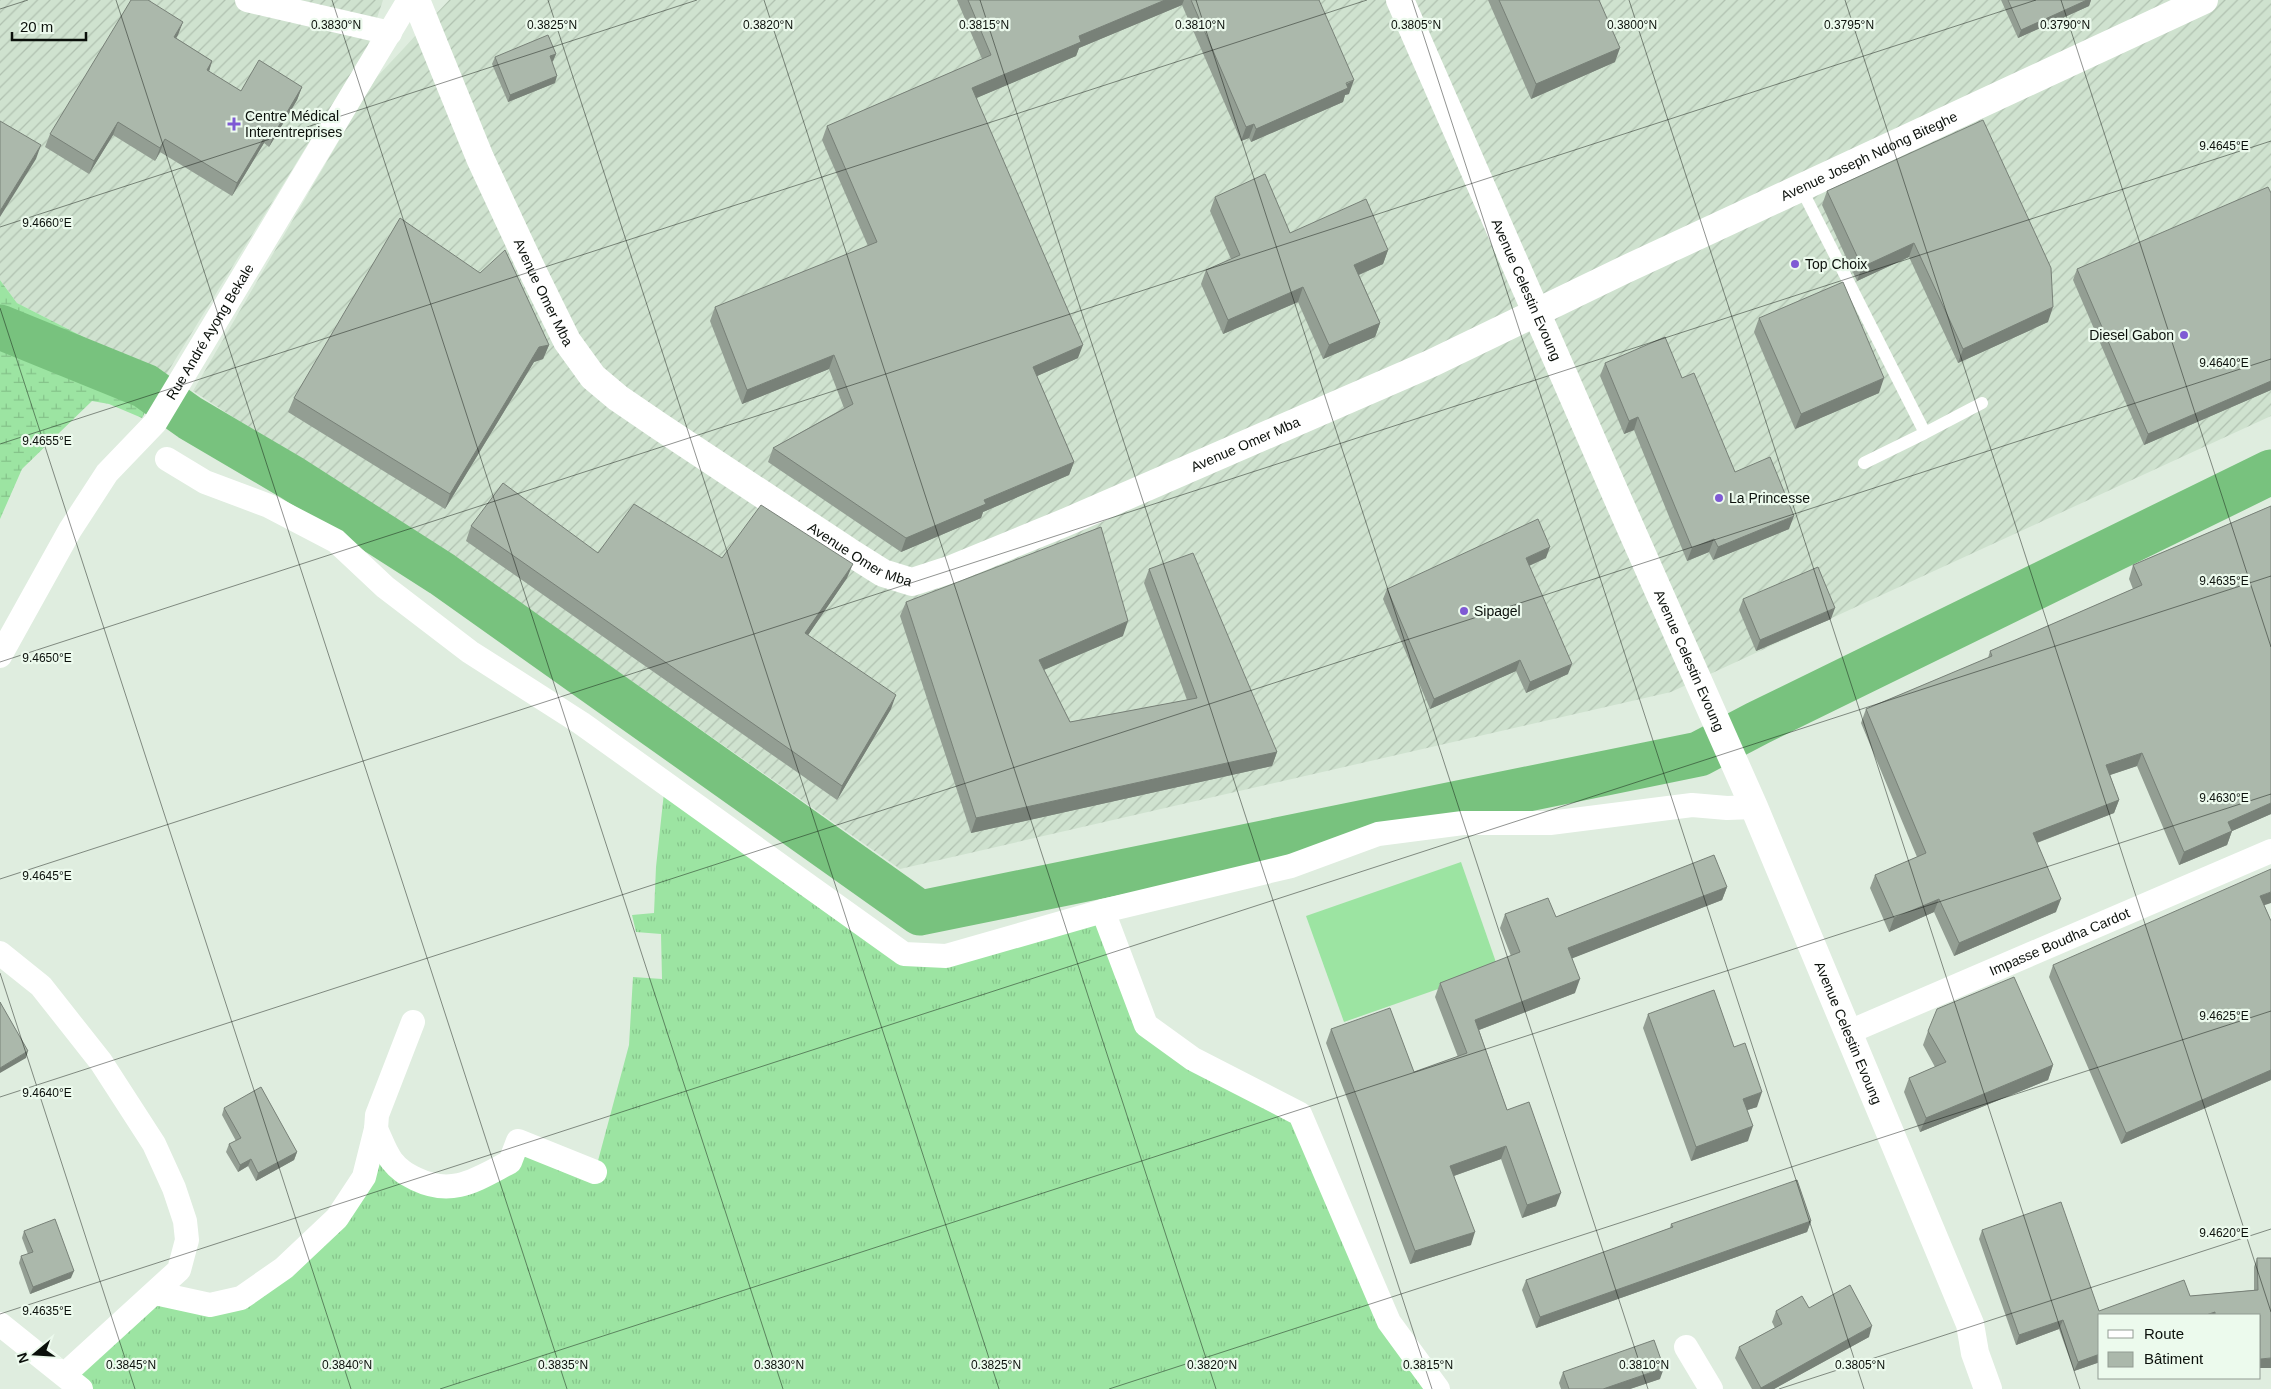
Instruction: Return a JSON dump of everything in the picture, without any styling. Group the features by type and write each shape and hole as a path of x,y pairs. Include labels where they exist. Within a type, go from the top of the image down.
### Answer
{"street":[{"path":"247,0 390,34"},
{"name":"Rue André Ayong Bekale","path":"0,656 70,530 107,473 155,424 409,0"},
{"name":"Avenue Omer Mba","path":"416,0 480,158 534,274 567,341 593,378 666,432 848,551 883,573 912,582 952,569 1064,523 1432,363 1536,314"},
{"name":"Avenue Celestin Evoung","path":"1400,0 1536,314 1754,807 1970,1324"},
{"name":"Avenue Joseph Ndong Biteghe","path":"1536,314 2204,0"},
{"path":"167,458 205,482 269,506 336,541 385,587 470,652 581,723 904,954 946,956 1103,911 1291,866 1378,834 1463,823 1550,823 1692,805 1727,808 1754,807"},
{"name":"Impasse Boudha Cardot","path":"1848,1032 2271,851"},
{"path":"1103,911 1146,1025 1193,1059 1300,1114 1389,1322 1438,1389"},
{"path":"0,953 41,986 101,1062 154,1144 174,1188 185,1221 187,1240 179,1270 155,1293 73,1382 0,1324"},
{"path":"155,1293 210,1305 241,1298 284,1268 336,1218 364,1177 376,1129 377,1115 413,1022"},
{"path":"376,1129 391,1160 402,1172 443,1188 471,1182 510,1162 518,1141 595,1172"},
{"path":"1970,1324 1975,1353 1988,1389"},
{"path":"1970,1324 1989,1347 2007,1389"},
{"path":"1686,1347 1711,1389"}],"lane":[{"path":"1801,188 1925,433"},
{"path":"1864,463 1982,403"}],"shaded area":[{"path":"0,0 383,0 367,48 164,378 17,303 0,280"},
{"path":"449,0 2271,0 2271,416 1671,692 900,869 546,621 193,391 375,79"}],"green space":[{"path":"0,280 17,303 164,378 142,418 109,404 92,401 22,469 0,519"},
{"path":"665,783 904,954 1103,911 1146,1025 1300,1114 1389,1322 1438,1389 81,1389 65,1374 155,1293 241,1298 337,1218 376,1129 402,1172 471,1182 518,1141 595,1172 629,1045 633,977 662,979 661,934 636,932 632,915 654,913 656,867"},
{"path":"1461,862 1498,968 1344,1022 1306,916"}],"building":[{"path":"131,0 148,0 183,22 174,37 212,61 207,70 241,91 259,60 302,87 274,134 269,130 237,183 165,139 160,148 118,122 94,161 50,134"},
{"path":"968,0 1165,0 1079,36 1081,42 972,88 1083,345 1033,367 1074,462 984,500 986,504 906,538 773,448 853,404 834,355 747,390 715,307 877,242 827,126 991,55"},
{"path":"1191,0 1319,0 1354,80 1346,83 1348,88 1256,129 1254,124 1246,127"},
{"path":"1499,0 1599,0 1620,48 1536,84"},
{"path":"2008,0 2087,0 2021,30"},
{"path":"548,35 556,54 550,56 557,76 510,95 495,57"},
{"path":"1983,120 2051,268 2053,307 1963,349 1914,243 1862,267 1827,191"},
{"path":"0,121 41,145 0,211"},
{"path":"1265,174 1290,233 1366,199 1388,250 1354,265 1380,323 1329,345 1303,287 1228,320 1206,270 1240,255 1215,197"},
{"name":"Diesel Gabon","path":"2268,187 2271,193 2271,381 2148,434 2077,269"},
{"path":"400,218 480,273 505,250 549,345 539,347 450,494 294,398"},
{"path":"1843,282 1884,378 1801,414 1759,318"},
{"path":"1665,337 1682,378 1694,373 1735,472 1770,457 1794,516 1718,547 1714,539 1692,548 1638,417 1629,421 1605,363"},
{"path":"503,483 598,553 634,504 722,558 761,505 853,564 805,633 896,695 842,786 471,526"},
{"path":"2271,506 2271,803 2228,822 2232,831 2184,852 2142,753 2106,765 2119,800 2033,833 2061,899 1959,943 1939,899 1894,918 1875,875 1926,853 1866,709 1992,656 1990,651 2142,585 2133,565"},
{"name":"Sipagel","path":"1538,519 1550,547 1526,558 1572,664 1530,682 1520,660 1434,699 1387,589"},
{"path":"1101,527 1128,621 1039,660 1070,722 1197,698 1149,569 1193,553 1277,752 976,818 906,602"},
{"path":"1818,567 1835,608 1760,640 1743,599"},
{"path":"1714,855 1727,887 1568,948 1580,979 1475,1020 1507,1110 1529,1102 1561,1193 1527,1205 1506,1146 1450,1166 1475,1232 1415,1251 1331,1029 1390,1008 1414,1072 1467,1053 1440,983 1520,952 1505,914 1548,898 1556,917"},
{"path":"2271,869 2271,892 2260,896 2271,921 2271,1070 2126,1133 2053,965"},
{"path":"2014,977 2053,1065 1926,1118 1909,1078 1946,1062 1928,1031 1937,1009"},
{"path":"1714,990 1734,1047 1745,1043 1762,1092 1743,1099 1753,1126 1696,1147 1648,1014"},
{"path":"0,1002 28,1051 0,1068"},
{"path":"261,1087 297,1152 258,1173 251,1159 240,1165 229,1144 241,1138 224,1108"},
{"path":"1797,1180 1811,1221 1540,1317 1526,1280 1673,1227 1671,1224"},
{"path":"2061,1202 2099,1311 2184,1280 2190,1296 2258,1290 2257,1258 2271,1258 2271,1358 2261,1359 2261,1314 2215,1314 2215,1312 2209,1314 2098,1314 2098,1355 2078,1362 2063,1320 2019,1335 1982,1230"},
{"path":"55,1219 74,1271 33,1287 21,1256 33,1252 24,1231"},
{"path":"1850,1285 1872,1326 1761,1388 1739,1347 1782,1324 1776,1311 1802,1296 1809,1308"},
{"path":"1654,1340 1664,1368 1603,1389 1569,1389 1563,1372"}],"waterway":[{"path":"0,327 145,386 190,418 292,478 442,574 920,913 1699,754 1758,723 2271,472"}],"place":[{"name":"Centre Médical Interentreprises","path":"234,124"},
{"name":"Top Choix","path":"1795,264"},
{"name":"Diesel Gabon","path":"2184,335"},
{"name":"La Princesse","path":"1719,498"},
{"name":"Sipagel","path":"1464,611"}]}
